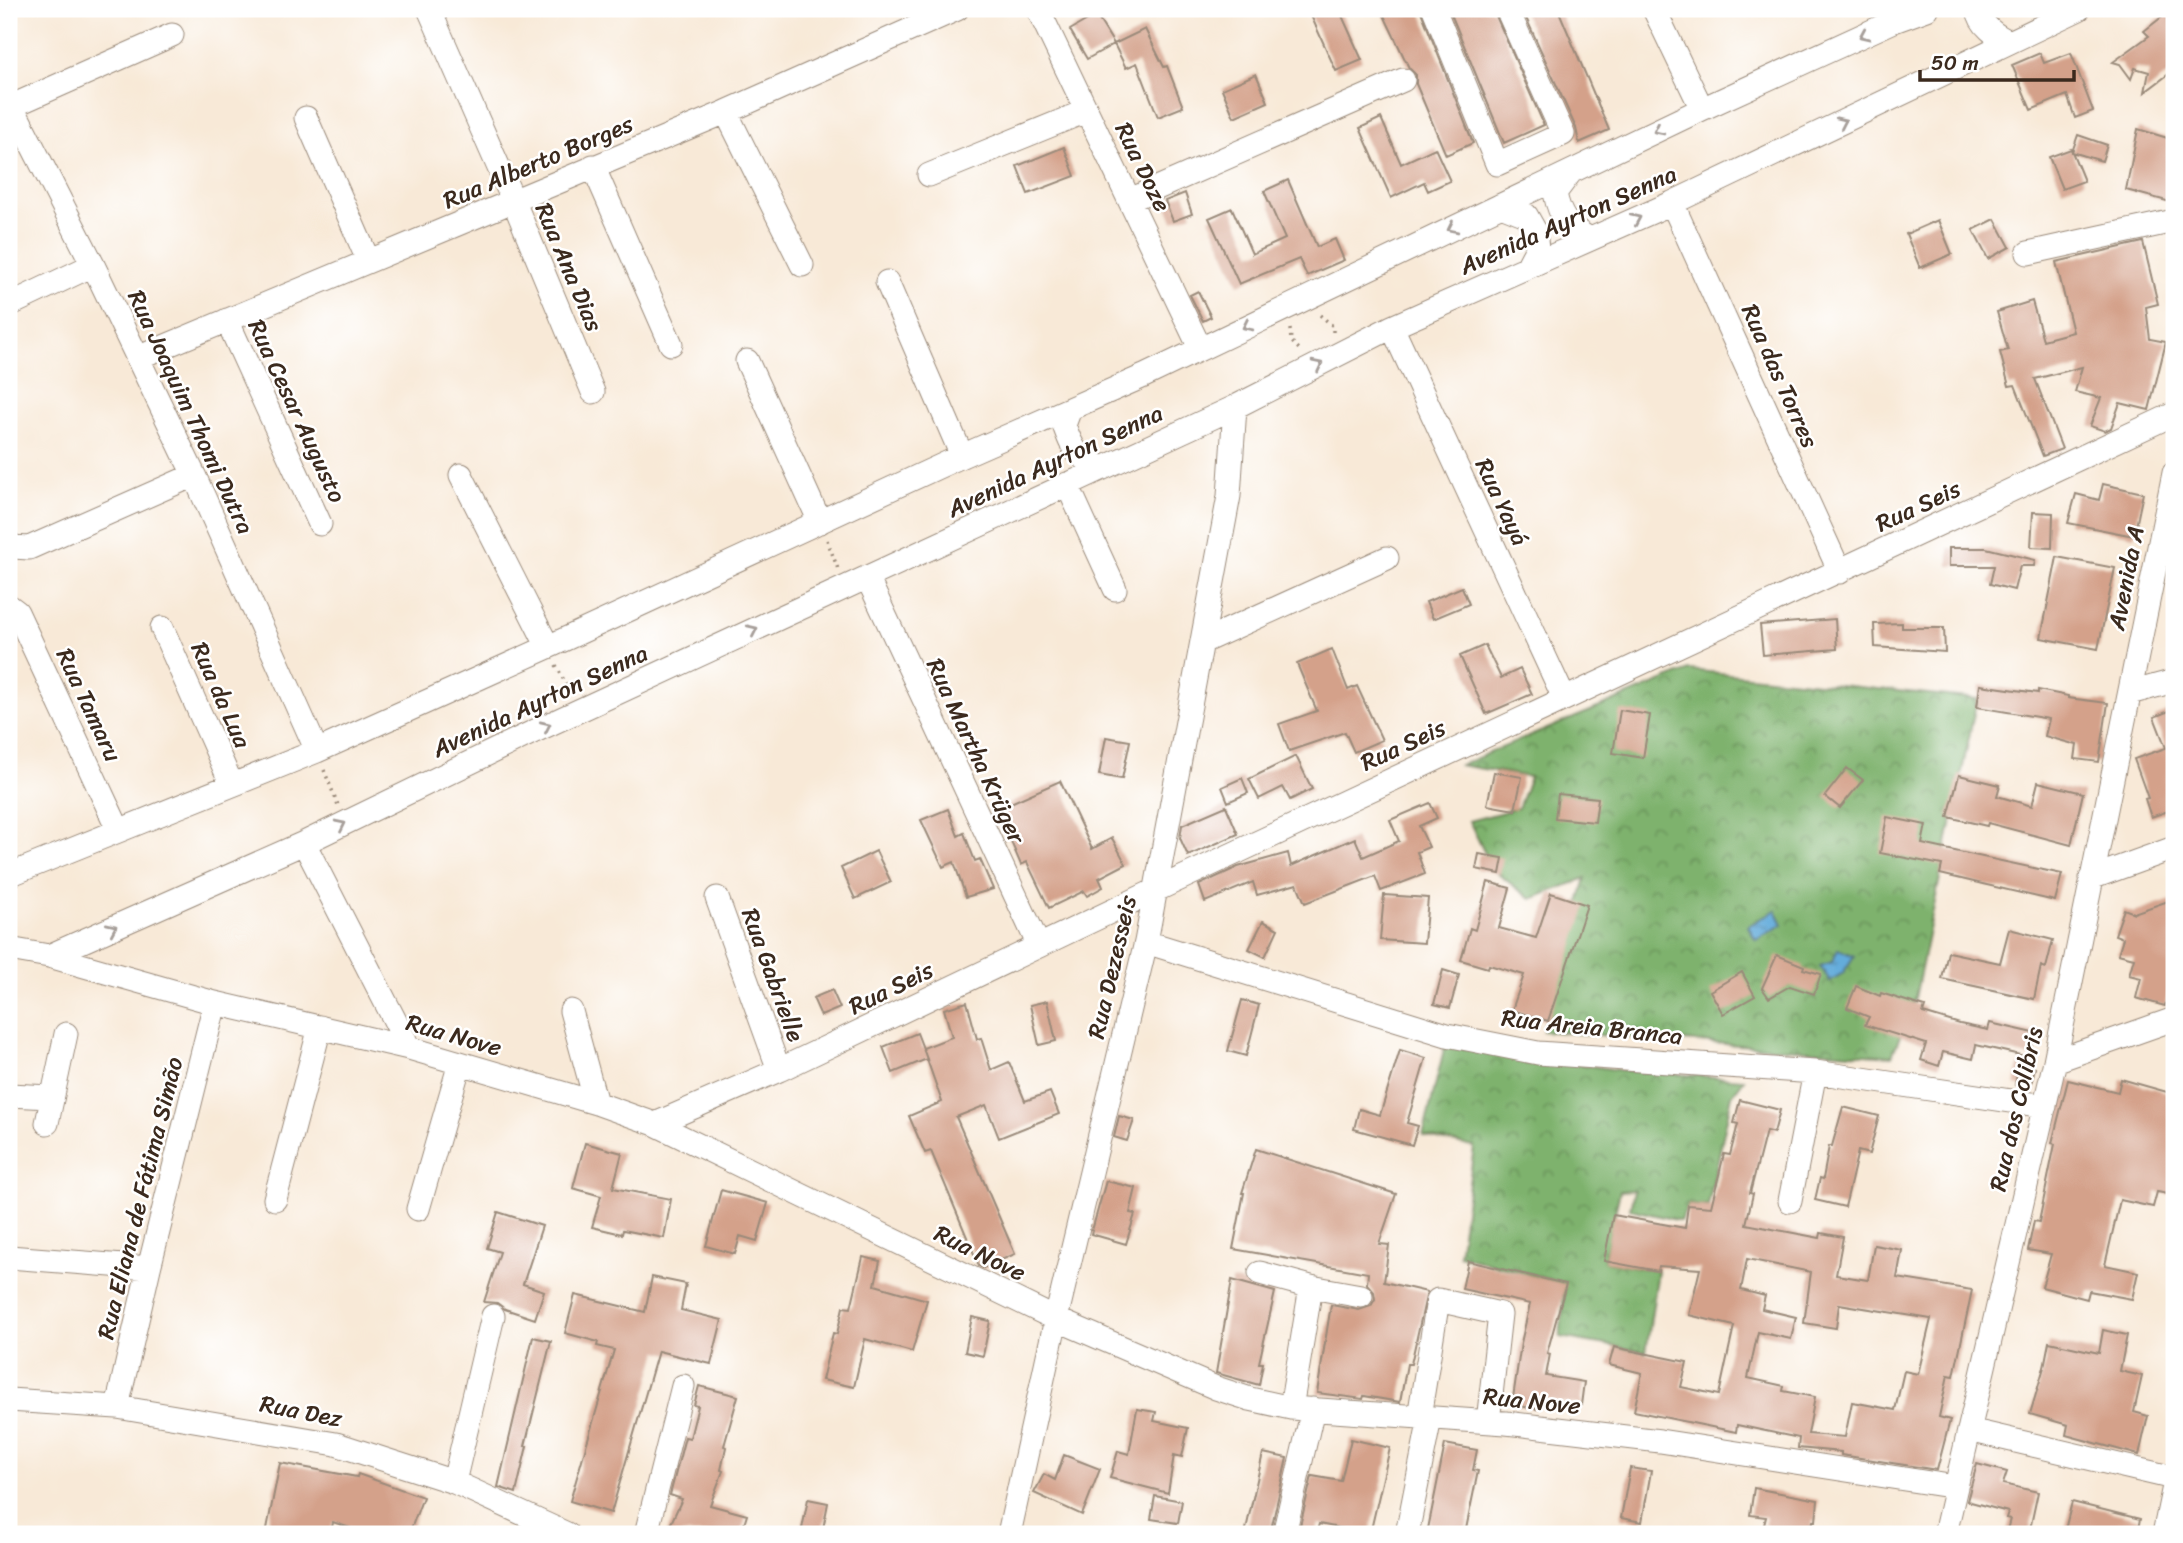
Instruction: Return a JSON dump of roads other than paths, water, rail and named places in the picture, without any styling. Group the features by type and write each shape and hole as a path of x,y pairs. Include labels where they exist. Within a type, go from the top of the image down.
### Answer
{"street":[{"name":"Rua Ana Dias","path":"429,9 593,392"},
{"name":"Rua Alberto Borges","path":"137,358 726,112 957,9"},
{"name":"Rua Doze","path":"1038,9 1200,348"},
{"path":"1433,9 1497,164 1563,134 1507,9"},
{"path":"1654,9 1702,109"},
{"name":"Avenida Ayrton Senna","path":"9,875 317,751 548,647 1296,303 1702,109 1891,15 1927,9"},
{"path":"1978,9 1978,15 1991,31 2010,42"},
{"name":"Avenida Ayrton Senna","path":"49,956 304,843 579,710 1235,407 1392,327 1672,202 2080,9"},
{"path":"10,103 172,35"},
{"path":"1129,200 1403,80"},
{"name":"Rua Joaquim Thomi Dutra","path":"10,103 93,265 194,475 317,751"},
{"path":"929,175 1086,111"},
{"path":"726,112 802,265"},
{"path":"306,118 368,260"},
{"path":"1519,155 1534,189"},
{"path":"593,166 671,344"},
{"path":"1572,171 1555,193 1559,211 1571,228 1590,239"},
{"name":"Rua das Torres","path":"1672,202 1840,572"},
{"path":"1501,205 1526,215 1535,231 1537,248 1527,267"},
{"path":"2028,253 2174,221"},
{"path":"9,305 93,265"},
{"path":"887,282 962,456"},
{"name":"Rua Cesar Augusto","path":"227,320 320,524"},
{"name":"Rua Yayá","path":"1392,327 1564,698"},
{"path":"747,361 820,522"},
{"name":"Rua Dezesseis","path":"1009,1534 1056,1319 1146,942 1229,496 1235,407"},
{"path":"1070,408 1063,425 1073,449 1082,458 1102,468"},
{"name":"Rua Seis","path":"655,1124 779,1070 1564,698 1840,572 2174,414"},
{"name":"Avenida A","path":"2130,693 2174,472"},
{"path":"9,543 13,547 29,548 194,475"},
{"path":"461,475 548,647"},
{"path":"1067,484 1115,589"},
{"path":"1202,642 1387,558"},
{"name":"Rua Martha Krüger","path":"867,577 1039,946"},
{"name":"Rua Tamaru","path":"9,606 16,612 118,829"},
{"name":"Rua da Lua","path":"162,628 232,785"},
{"path":"2130,693 2174,681"},
{"name":"Rua dos Colibris","path":"1945,1534 2055,1062 2130,693"},
{"path":"304,843 409,1048"},
{"path":"2091,878 2174,848"},
{"name":"Rua Gabrielle","path":"717,898 779,1070"},
{"name":"Rua Areia Branca","path":"1146,942 1447,1035 1538,1053 1815,1072 2045,1106"},
{"name":"Rua Nove","path":"9,949 49,956 215,1003 409,1048 596,1103 655,1124 1056,1319 1216,1388 1250,1399 1302,1408 1488,1422 1660,1441 1956,1487"},
{"name":"Rua Eliana de Fátima Simão","path":"117,1407 215,1003"},
{"path":"571,1011 596,1103"},
{"path":"2055,1062 2174,1019"},
{"path":"275,1199 320,1027"},
{"path":"47,1124 66,1034"},
{"path":"418,1209 460,1063"},
{"path":"1790,1201 1815,1072"},
{"path":"9,1096 51,1097"},
{"path":"9,1257 149,1268"},
{"path":"1260,1273 1311,1287 1360,1296"},
{"path":"1284,1534 1302,1408 1311,1287"},
{"path":"1407,1534 1438,1300 1500,1314 1488,1422"},
{"path":"454,1482 493,1316"},
{"path":"646,1534 683,1386"},
{"name":"Rua Dez","path":"9,1400 117,1407 336,1444 454,1482 567,1534"},
{"path":"1969,1430 2174,1478"},
{"path":"2164,1534 2174,1486"}],"water":[{"path":"1776,910 1783,924 1756,940 1748,926"},
{"path":"1838,949 1854,956 1843,973 1830,981 1820,966 1832,962"}]}
